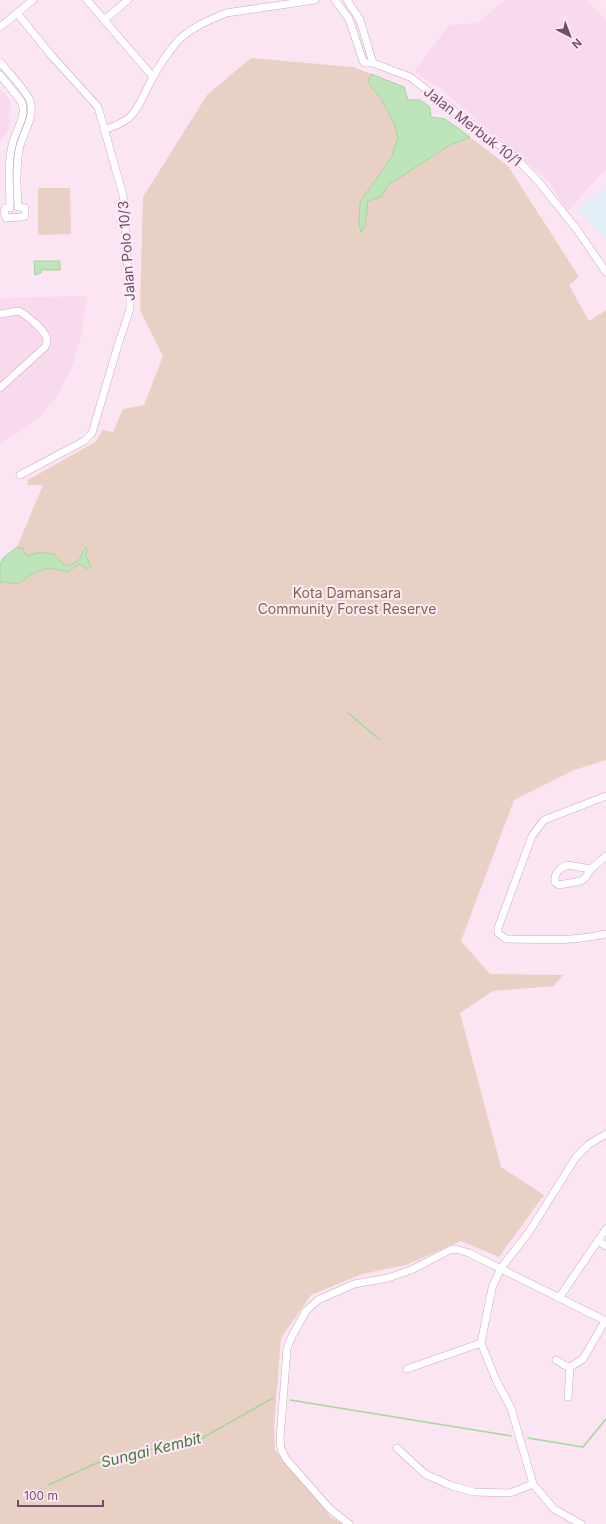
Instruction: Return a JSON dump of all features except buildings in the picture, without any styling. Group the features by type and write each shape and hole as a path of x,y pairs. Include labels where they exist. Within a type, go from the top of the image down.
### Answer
{"street":[{"path":"0,27 33,0"},
{"path":"87,0 153,77"},
{"path":"104,20 128,0"},
{"path":"104,130 120,124 130,117 137,108 153,77 176,43 195,28 226,13 279,2 315,0"},
{"path":"335,0 349,20 363,61 369,63"},
{"path":"347,0 360,20 369,63"},
{"name":"Jalan Polo 10/3","path":"18,13 52,55 98,107 123,195 130,299 130,309 92,433 84,441 20,475"},
{"path":"0,62 10,81"},
{"name":"Jalan Merbuk 10/1","path":"369,63 410,77 515,157 534,177 578,231 606,272"},
{"path":"0,74 28,97 31,105 30,121 20,143 18,154 14,207"},
{"path":"0,314 19,310 40,328 48,339 45,347 0,388"},
{"path":"606,796 544,820 536,828 498,928 498,933 506,939 571,940 590,938 606,934"},
{"path":"591,869 567,865 557,872 555,882 559,885 581,881 591,869 606,856"},
{"path":"581,1524 554,1509 533,1484 511,1408 496,1380 481,1343 492,1288 501,1268 529,1232 576,1157 588,1145 606,1134"},
{"path":"559,1298 606,1229"},
{"path":"598,1241 606,1246"},
{"path":"349,1524 330,1509 286,1459 280,1439 286,1348 306,1311 318,1300 347,1287 400,1274 456,1249 469,1253 501,1268 605,1321 588,1353 583,1359 570,1367"},
{"path":"407,1369 481,1343"},
{"path":"556,1360 570,1367"},
{"path":"568,1397 570,1367"},
{"path":"397,1448 425,1474 442,1482 474,1492 510,1493 533,1484"}],"shaded area":[{"path":"504,0 586,0 606,19 606,169 567,211 547,179 441,89 414,71 449,25 479,23"},
{"path":"371,74 404,87 408,100 420,100 430,107 431,117 445,119 470,137 450,145 388,185 381,197 368,201 365,226 361,232 359,225 360,202 391,158 398,138 394,123 382,100 368,82"},
{"path":"0,88 10,100 9,129 0,143"},
{"path":"606,187 606,238 578,210"},
{"path":"34,261 60,261 60,270 42,270 41,273 35,275"},
{"path":"87,296 81,338 70,372 56,397 38,419 0,444 0,298"},
{"path":"17,547 22,548 26,555 29,556 38,553 54,554 67,566 74,564 79,560 86,547 86,556 91,566 88,569 79,564 68,572 44,569 16,583 0,582 0,564 3,558"}],"green space":[{"name":"Kota Damansara Community Forest Reserve","path":"251,58 353,67 371,74 368,82 392,116 398,138 397,146 393,154 377,180 360,202 365,226 368,201 381,197 388,185 450,145 470,137 508,166 579,277 569,285 589,321 606,310 606,760 574,770 514,800 461,941 490,974 563,975 554,986 493,991 460,1013 501,1167 544,1195 499,1257 461,1241 406,1265 362,1274 311,1295 281,1338 274,1427 275,1450 331,1517 343,1524 0,1524 0,582 16,583 44,569 68,572 79,564 88,568 87,551 83,550 78,561 67,566 54,554 29,556 26,555 22,548 17,547 43,485 27,485 28,480 95,442 103,430 113,432 123,409 144,405 163,356 140,310 143,197 207,95"},
{"path":"38,188 70,188 71,234 38,235"}],"waterway":[{"path":"348,713 380,740"},
{"name":"Sungai Kembit","path":"48,1485 104,1460 202,1438 273,1398"},
{"name":"Sungai Kembit","path":"290,1400 511,1436"},
{"name":"Sungai Kembit","path":"528,1438 583,1447 606,1419"}]}
